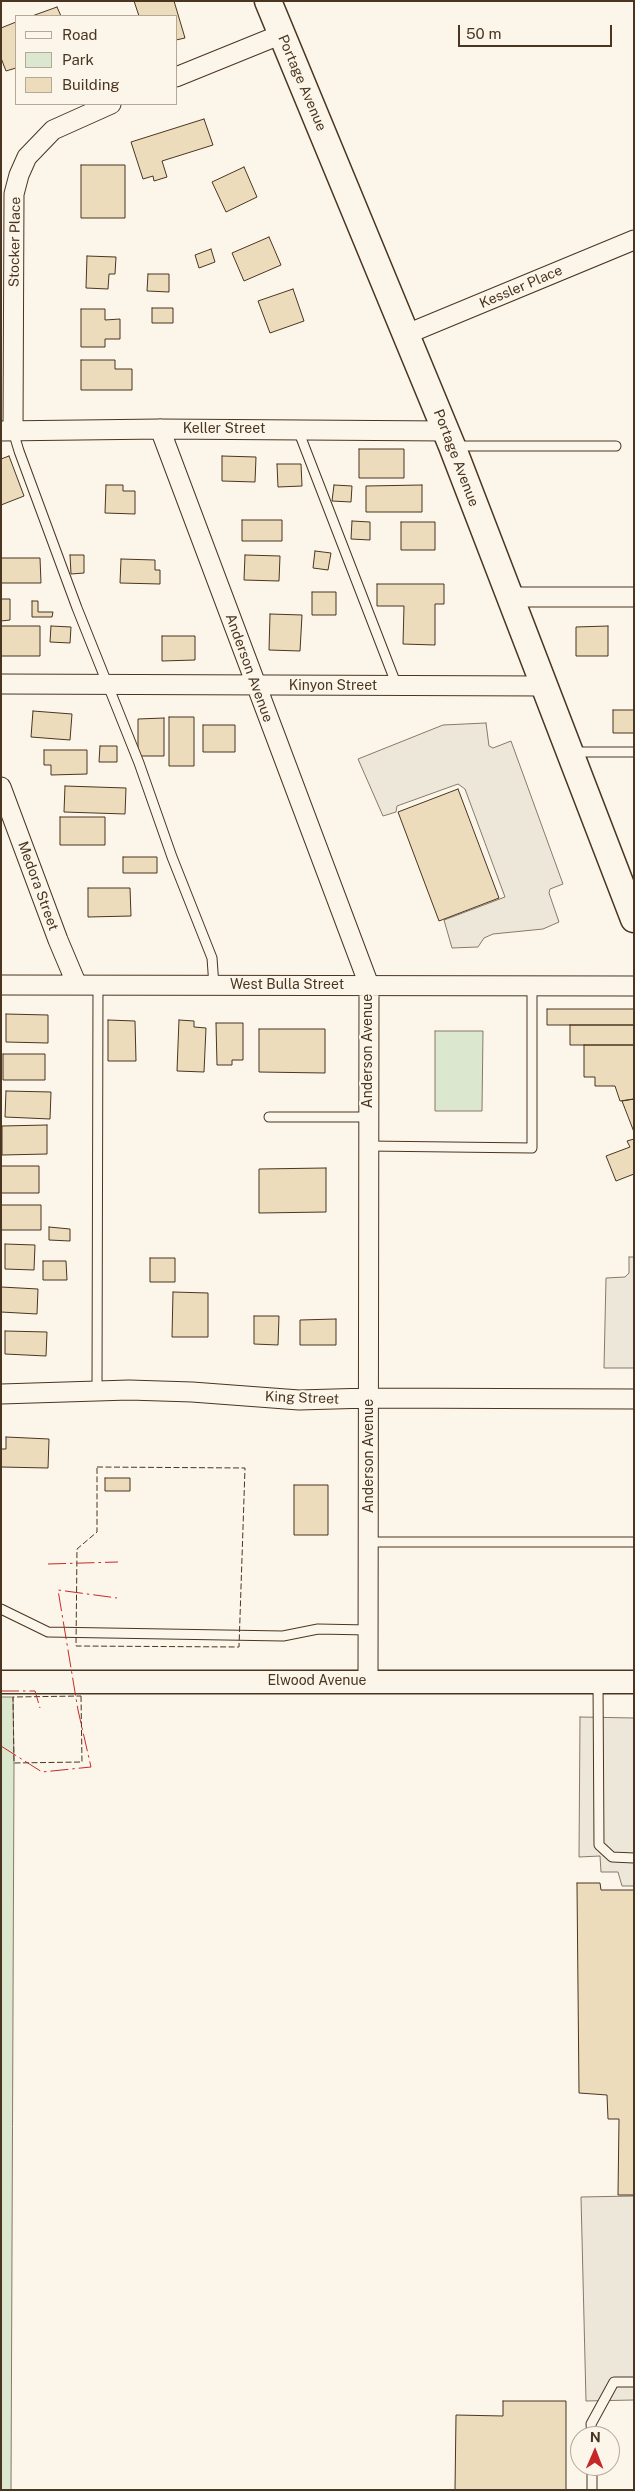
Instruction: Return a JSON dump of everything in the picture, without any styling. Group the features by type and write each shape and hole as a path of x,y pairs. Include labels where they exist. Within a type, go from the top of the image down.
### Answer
{"main road":[{"name":"Portage Avenue","path":"268,1 407,334 632,910"}],"street":[{"path":"178,76 282,34"},
{"name":"Stocker Place","path":"7,431 14,194 18,175 27,157 52,130 109,105"},
{"name":"Kessler Place","path":"407,334 634,240"},
{"name":"Anderson Avenue","path":"160,429 368,985 368,1681"},
{"name":"Keller Street","path":"7,431 298,429 449,439"},
{"path":"510,597 634,597"},
{"name":"Kinyon Street","path":"1,684 544,686"},
{"name":"Medora Street","path":"1,787 58,940 77,985"},
{"name":"West Bulla Street","path":"1,985 634,986"},
{"name":"King Street","path":"1,1394 97,1391 192,1392 299,1400 369,1398 634,1399"},
{"name":"Elwood Avenue","path":"1,1682 634,1682"}],"lane":[{"path":"298,429 397,686"},
{"path":"7,431 18,451 212,958 214,986"},
{"path":"449,439 616,446"},
{"path":"570,752 634,752"},
{"path":"97,1391 98,985"},
{"path":"367,1146 532,1148 532,986"},
{"path":"269,1117 368,1117"},
{"path":"368,1542 634,1542"},
{"path":"1,1610 48,1632 283,1636 318,1629 368,1630"},
{"path":"598,1681 599,1845 612,1857 634,1858"},
{"path":"592,2426 614,2382 634,2382"},
{"path":"592,2476 592,2490"}],"green space":[{"path":"435,1031 483,1031 482,1111 435,1111"},
{"path":"1,1697 13,1697 14,1763 11,2490 1,2490"}],"shaded area":[{"path":"486,723 489,746 493,748 511,741 563,884 550,889 549,893 559,922 543,929 493,934 484,938 478,947 452,948 444,920 505,897 465,789 458,784 397,806 396,812 383,816 358,759 443,725"},
{"path":"629,1257 634,1257 634,1368 604,1368 606,1278 625,1277 629,1273"},
{"path":"580,1717 634,1718 634,1886 622,1886 618,1872 601,1872 600,1856 579,1857"},
{"path":"634,2196 634,2400 586,2401 581,2197"}],"building":[{"path":"134,1 174,1 185,38 178,40 178,15 139,15"},
{"path":"57,7 61,15 35,15"},
{"path":"15,22 15,68 6,71 1,58 1,28"},
{"path":"204,119 213,145 162,161 167,177 154,181 153,176 143,179 131,142"},
{"path":"81,165 125,165 125,218 81,218"},
{"path":"244,167 257,197 226,212 212,182"},
{"path":"269,237 281,265 244,281 232,253"},
{"path":"211,249 215,262 199,268 195,255"},
{"path":"87,256 116,257 115,274 109,274 108,289 86,288"},
{"path":"148,274 169,274 169,292 147,291"},
{"path":"293,289 304,321 270,333 258,301"},
{"path":"152,308 173,308 173,323 152,323"},
{"path":"81,309 105,309 105,320 120,319 120,339 105,339 105,347 81,347"},
{"path":"81,360 115,360 115,369 132,369 132,390 81,390"},
{"path":"359,449 404,449 404,478 359,478"},
{"path":"9,456 24,496 1,505 1,459"},
{"path":"222,456 256,457 255,482 222,481"},
{"path":"277,464 301,464 302,486 278,487"},
{"path":"106,485 123,485 123,491 135,491 135,514 105,513"},
{"path":"334,485 352,486 351,502 332,501"},
{"path":"422,485 422,512 366,512 366,486"},
{"path":"242,520 282,520 282,541 242,541"},
{"path":"352,521 370,522 370,540 351,539"},
{"path":"401,522 435,522 435,550 401,550"},
{"path":"315,551 331,553 328,570 313,568"},
{"path":"70,555 84,555 84,573 71,574"},
{"path":"245,555 280,556 279,581 244,580"},
{"path":"1,558 40,558 41,583 1,583"},
{"path":"121,559 155,560 155,570 160,570 160,584 120,583"},
{"path":"377,584 444,584 444,604 435,604 435,645 403,644 404,606 377,606"},
{"path":"312,592 336,592 336,615 312,615"},
{"path":"1,599 10,599 10,620 1,621"},
{"path":"32,601 38,601 38,612 53,612 52,617 32,617"},
{"path":"270,614 302,615 300,651 269,650"},
{"path":"1,626 40,626 40,656 1,656"},
{"path":"51,626 71,627 70,643 50,642"},
{"path":"608,626 608,656 576,656 576,627"},
{"path":"162,636 195,636 195,660 162,661"},
{"path":"613,710 634,710 634,733 613,733"},
{"path":"33,711 72,714 70,740 31,737"},
{"path":"169,717 194,717 194,766 169,766"},
{"path":"164,718 164,756 138,756 138,719"},
{"path":"203,725 235,725 235,752 203,752"},
{"path":"100,746 117,746 117,762 99,762"},
{"path":"44,750 87,750 87,774 51,775 51,765 44,765"},
{"path":"65,786 126,788 125,814 64,812"},
{"path":"458,789 499,898 439,921 398,812"},
{"path":"60,817 105,817 105,845 60,845"},
{"path":"123,857 157,857 157,873 123,873"},
{"path":"88,888 130,888 131,916 88,917"},
{"path":"547,1009 634,1009 634,1025 547,1025"},
{"path":"6,1014 48,1015 48,1043 6,1042"},
{"path":"108,1020 135,1021 136,1061 108,1061"},
{"path":"179,1020 194,1021 194,1027 206,1028 204,1072 177,1071"},
{"path":"216,1023 243,1023 243,1060 232,1060 232,1065 217,1065"},
{"path":"570,1025 634,1025 634,1045 570,1045"},
{"path":"259,1029 325,1029 325,1073 259,1072"},
{"path":"584,1045 634,1045 634,1099 620,1101 615,1086 595,1086 595,1077 584,1077"},
{"path":"3,1054 45,1054 45,1080 3,1080"},
{"path":"6,1091 51,1092 50,1119 5,1117"},
{"path":"634,1099 634,1132 622,1101"},
{"path":"47,1125 47,1154 2,1155 2,1126"},
{"path":"634,1139 634,1174 616,1181 606,1156 630,1147 627,1141"},
{"path":"1,1166 39,1166 39,1193 1,1193"},
{"path":"326,1168 326,1212 259,1213 259,1169"},
{"path":"1,1205 41,1205 41,1230 1,1230"},
{"path":"49,1227 70,1229 70,1241 49,1240"},
{"path":"5,1244 35,1245 34,1270 5,1269"},
{"path":"150,1258 175,1258 175,1282 150,1282"},
{"path":"43,1261 66,1261 67,1280 43,1280"},
{"path":"1,1287 38,1289 37,1314 1,1312"},
{"path":"173,1292 208,1293 208,1337 172,1337"},
{"path":"254,1316 279,1316 278,1345 254,1344"},
{"path":"336,1319 336,1345 300,1345 300,1320"},
{"path":"5,1331 47,1332 46,1356 5,1354"},
{"path":"6,1437 49,1439 48,1468 1,1467 1,1449 6,1449"},
{"path":"105,1478 130,1478 130,1491 105,1491"},
{"path":"294,1485 328,1485 328,1535 294,1535"},
{"path":"577,1883 600,1883 601,1890 634,1890 634,2195 618,2195 619,2119 608,2119 607,2095 579,2093"},
{"path":"503,2401 566,2401 566,2490 455,2490 456,2415 503,2416"}],"fence":[{"path":"97,1467 245,1468 239,1647 76,1646 77,1549 97,1532 97,1467"},
{"path":"81,1696 82,1762 14,1763 13,1697 81,1696"}],"power":[{"path":"48,1564 118,1562"},
{"path":"1,1746 42,1772 91,1767 78,1710 58,1590 117,1598"},
{"path":"1,1691 35,1691 40,1708"}]}
